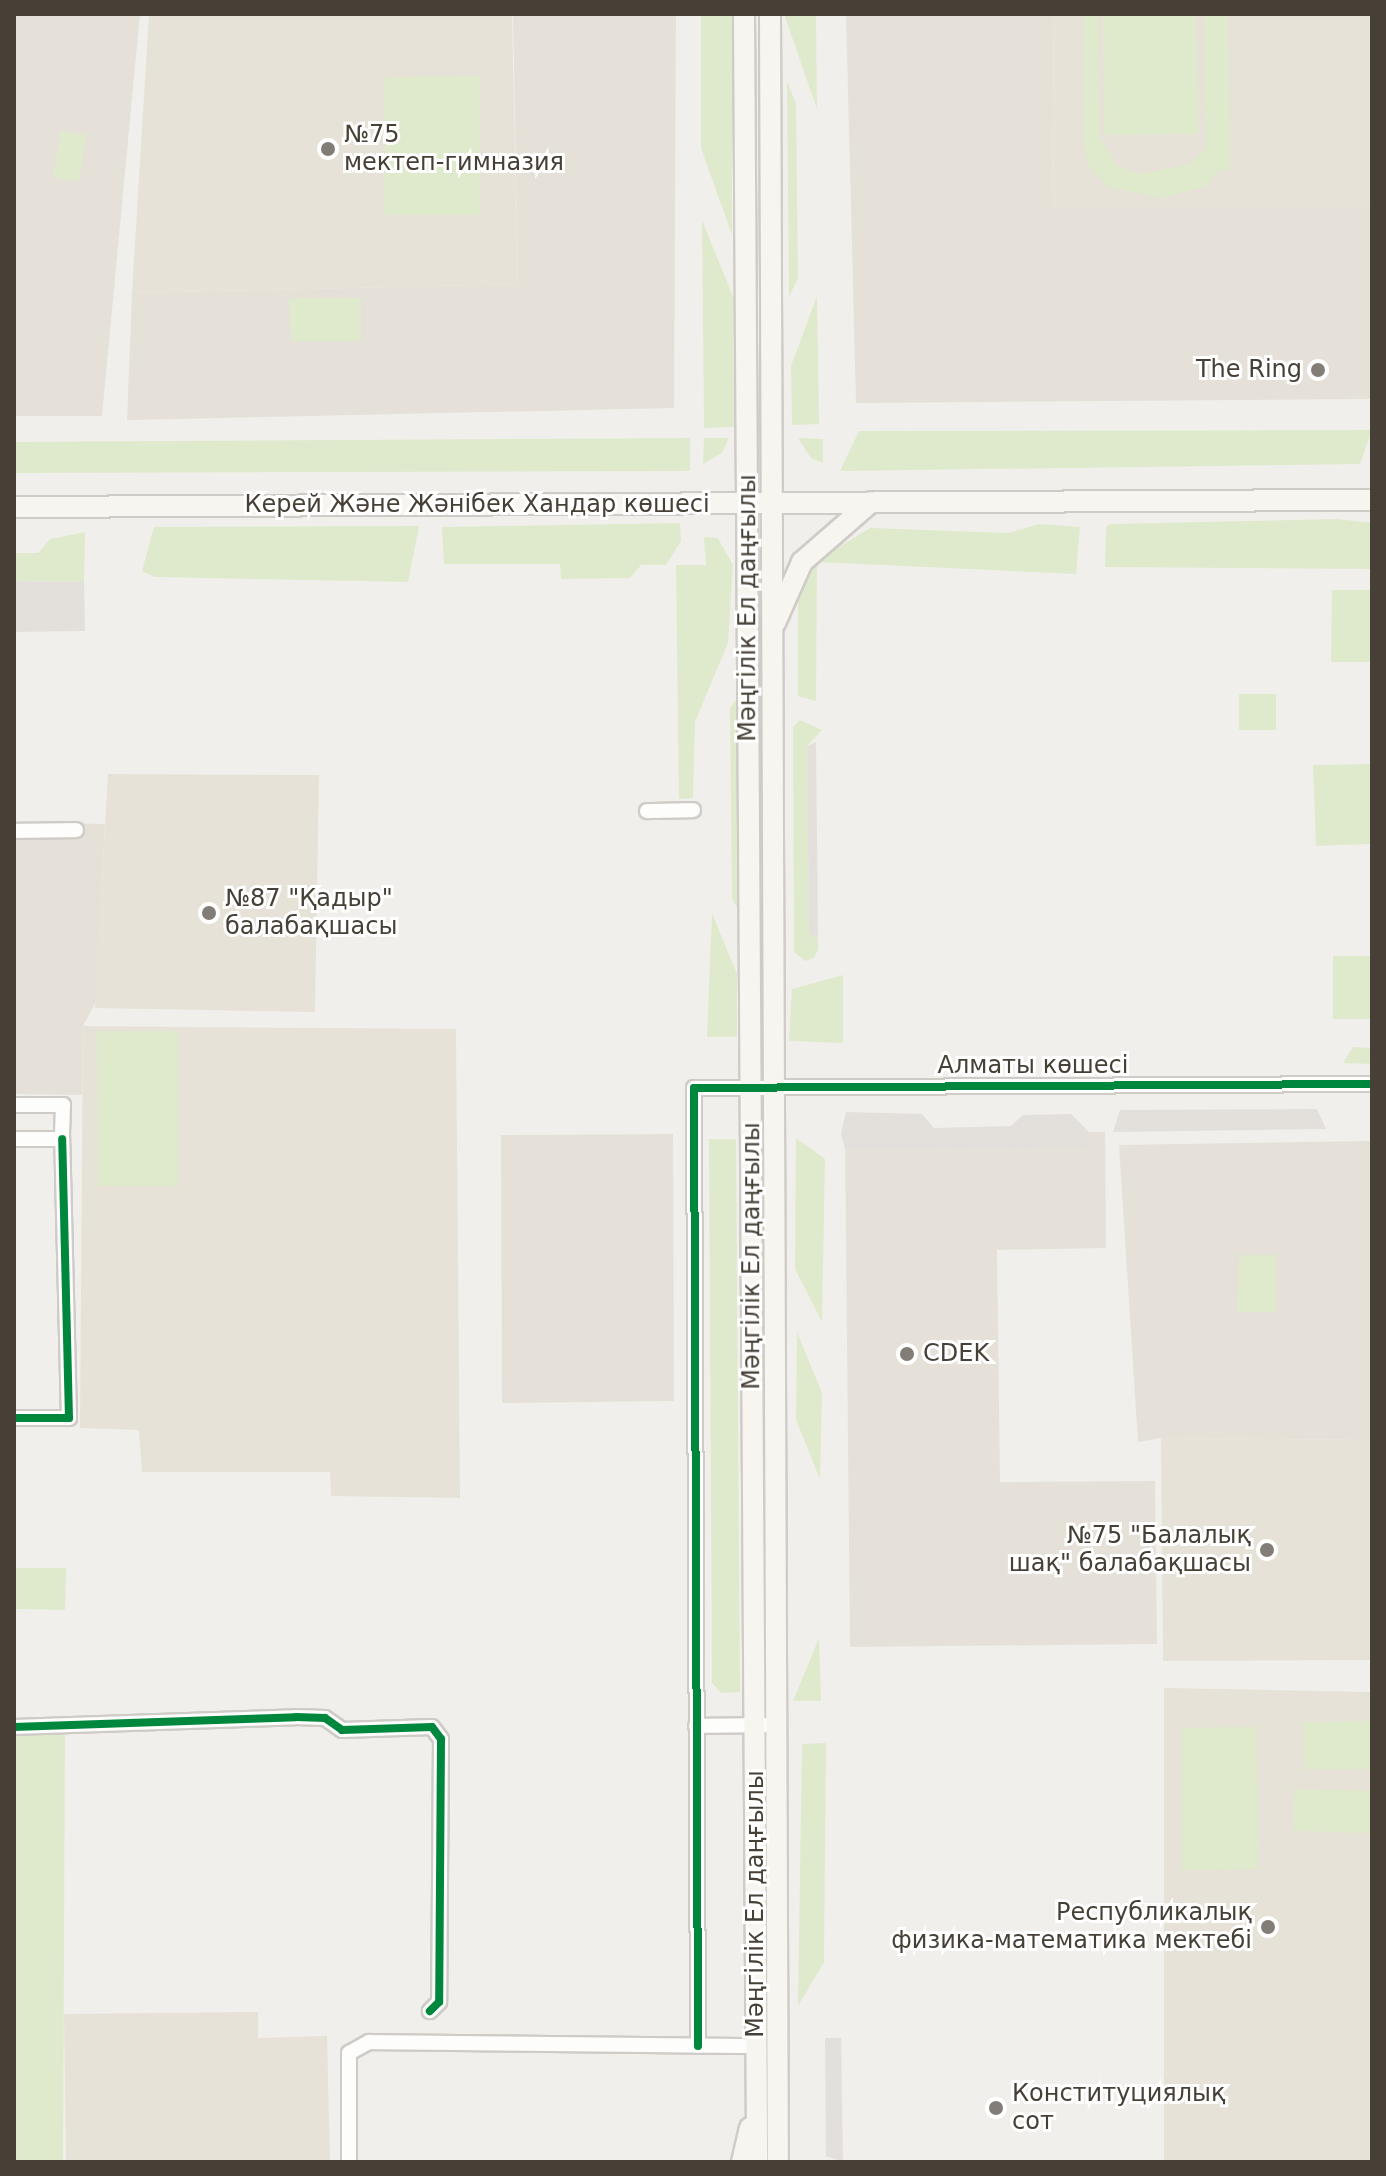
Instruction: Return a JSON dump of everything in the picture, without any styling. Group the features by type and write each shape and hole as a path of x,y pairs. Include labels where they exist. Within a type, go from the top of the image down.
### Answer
{"main road":[{"name":"Мәңгілік Ел даңғылы","path":"744,14 756,2046 778,2162"},
{"name":"Мәңгілік Ел даңғылы","path":"757,2162 767,2109 776,1725 770,14"},
{"name":"Керей Және Жәнібек Хандар көшесі","path":"14,507 1372,500"},
{"path":"772,631 802,562 871,502"},
{"path":"742,2162 767,2109"},
{"path":"767,2109 791,2162"}],"street":[{"path":"647,811 693,810"},
{"path":"14,831 76,830"},
{"name":"Алматы көшесі","path":"696,1726 694,1088 1372,1084"},
{"path":"14,1105 63,1105 69,1418 14,1418"},
{"path":"14,1139 62,1139"},
{"path":"14,1727 296,1717 325,1718 342,1730 432,1727 441,1739 441,1754 439,2002 430,2011"},
{"path":"698,2046 696,1726 776,1725"},
{"path":"349,2162 349,2053 369,2042 756,2046"}],"shaded area":[{"path":"14,14 140,14 102,416 14,416"},
{"name":"№75 мектеп-гимназия","path":"149,14 512,14 518,284 132,293"},
{"path":"513,14 676,14 674,408 127,420 132,293 518,284"},
{"path":"846,14 1054,14 1052,207 1372,207 1372,399 856,403"},
{"path":"1054,14 1372,14 1372,207 1052,207"},
{"path":"14,581 84,582 85,631 14,632"},
{"path":"816,742 818,939 809,933 807,746"},
{"name":"№87 \"Қадыр\" балабақшасы","path":"108,774 319,775 315,1012 95,1008"},
{"path":"14,822 105,824 96,1002 83,1026 82,1095 14,1094"},
{"path":"83,1026 456,1029 460,1498 331,1496 330,1472 142,1472 139,1430 80,1428"},
{"path":"1317,1109 1326,1129 1113,1132 1120,1110"},
{"path":"846,1112 922,1114 934,1128 1011,1126 1023,1115 1071,1114 1089,1132 1091,1148 845,1149 841,1134"},
{"path":"1105,1132 1106,1248 997,1250 1000,1482 1155,1481 1157,1644 850,1647 845,1135"},
{"path":"673,1134 674,1401 502,1403 501,1135"},
{"path":"1372,1141 1372,1440 1161,1438 1138,1442 1119,1145"},
{"name":"№75 \"Балалық шақ\" балабақшасы","path":"1161,1438 1372,1440 1372,1660 1163,1661"},
{"name":"Республикалық физика-математика мектебі","path":"1164,1688 1372,1692 1372,2162 1164,2162"},
{"path":"258,2012 258,2038 327,2036 330,2162 66,2162 64,2014"},
{"path":"825,2038 841,2038 843,2162 826,2156"}],"green space":[{"path":"701,14 732,14 732,235 701,148"},
{"path":"785,14 816,14 817,109 785,17"},
{"path":"1083,14 1098,14 1099,137 1117,166 1139,174 1190,164 1206,147 1204,14 1228,14 1230,170 1219,170 1207,186 1161,198 1108,187 1088,166 1083,137"},
{"path":"1103,14 1196,14 1198,134 1105,135"},
{"path":"480,76 480,215 385,215 385,77"},
{"path":"787,81 796,104 798,278 789,297"},
{"path":"61,131 86,135 79,181 53,177"},
{"path":"702,220 734,299 734,427 704,428"},
{"path":"817,296 819,424 792,425 791,366"},
{"path":"289,298 361,298 361,341 291,341"},
{"path":"1372,430 1360,464 840,471 859,431"},
{"path":"690,438 690,471 14,473 14,442"},
{"path":"704,438 729,438 722,453 703,464"},
{"path":"798,438 823,439 823,463 811,458"},
{"path":"1337,519 1372,523 1372,569 1105,567 1106,527 1110,524"},
{"path":"680,523 681,541 666,565 641,565 630,578 561,579 560,564 444,564 442,527"},
{"path":"1039,524 1080,527 1076,574 817,562 816,701 798,696 798,582 809,565 870,528 1008,533"},
{"path":"419,526 408,582 155,577 142,571 154,527"},
{"path":"85,532 84,582 14,581 14,553 38,553 50,539"},
{"path":"704,537 718,538 733,565 728,643 695,722 693,798 679,799 676,565 706,565"},
{"path":"1332,590 1372,590 1372,662 1331,662"},
{"path":"1239,694 1276,694 1276,730 1239,730"},
{"path":"737,698 739,911 732,899 730,708"},
{"path":"800,720 822,730 807,746 809,932 818,939 818,949 814,958 805,961 794,952 793,727"},
{"path":"1372,764 1372,844 1316,846 1313,765"},
{"path":"712,913 737,974 737,1037 707,1037"},
{"path":"1333,956 1372,956 1372,1019 1333,1019"},
{"path":"843,975 843,1043 789,1041 792,989"},
{"path":"97,1031 178,1031 178,1186 98,1186"},
{"path":"1353,1047 1372,1048 1372,1064 1343,1063"},
{"path":"796,1138 825,1159 822,1322 795,1269"},
{"path":"709,1139 736,1139 740,1692 721,1693 712,1683"},
{"path":"1239,1255 1276,1255 1276,1312 1238,1312"},
{"path":"797,1332 822,1393 820,1479 796,1420"},
{"path":"14,1568 66,1568 65,1610 14,1609"},
{"path":"819,1638 821,1701 793,1701"},
{"path":"1370,1721 1370,1769 1304,1769 1303,1722"},
{"path":"1257,1727 1258,1869 1182,1870 1182,1728"},
{"path":"65,1732 63,2162 14,2162 14,1734"},
{"path":"826,1743 824,1962 798,2006 802,1744"},
{"path":"1294,1789 1372,1791 1371,1833 1293,1831"}],"cycle path":[{"path":"698,2046 694,1088 1372,1084"},
{"path":"14,1418 69,1418 62,1139"},
{"path":"14,1727 296,1717 325,1718 342,1730 432,1727 441,1739 439,2002 430,2011"}],"place":[{"name":"№75 мектеп-гимназия","path":"328,149"},
{"name":"The Ring","path":"1318,370"},
{"name":"№87 \"Қадыр\" балабақшасы","path":"209,913"},
{"name":"CDEK","path":"907,1354"},
{"name":"№75 \"Балалық шақ\" балабақшасы","path":"1267,1550"},
{"name":"Республикалық физика-математика мектебі","path":"1268,1927"},
{"name":"Конституциялық сот","path":"996,2108"}]}
